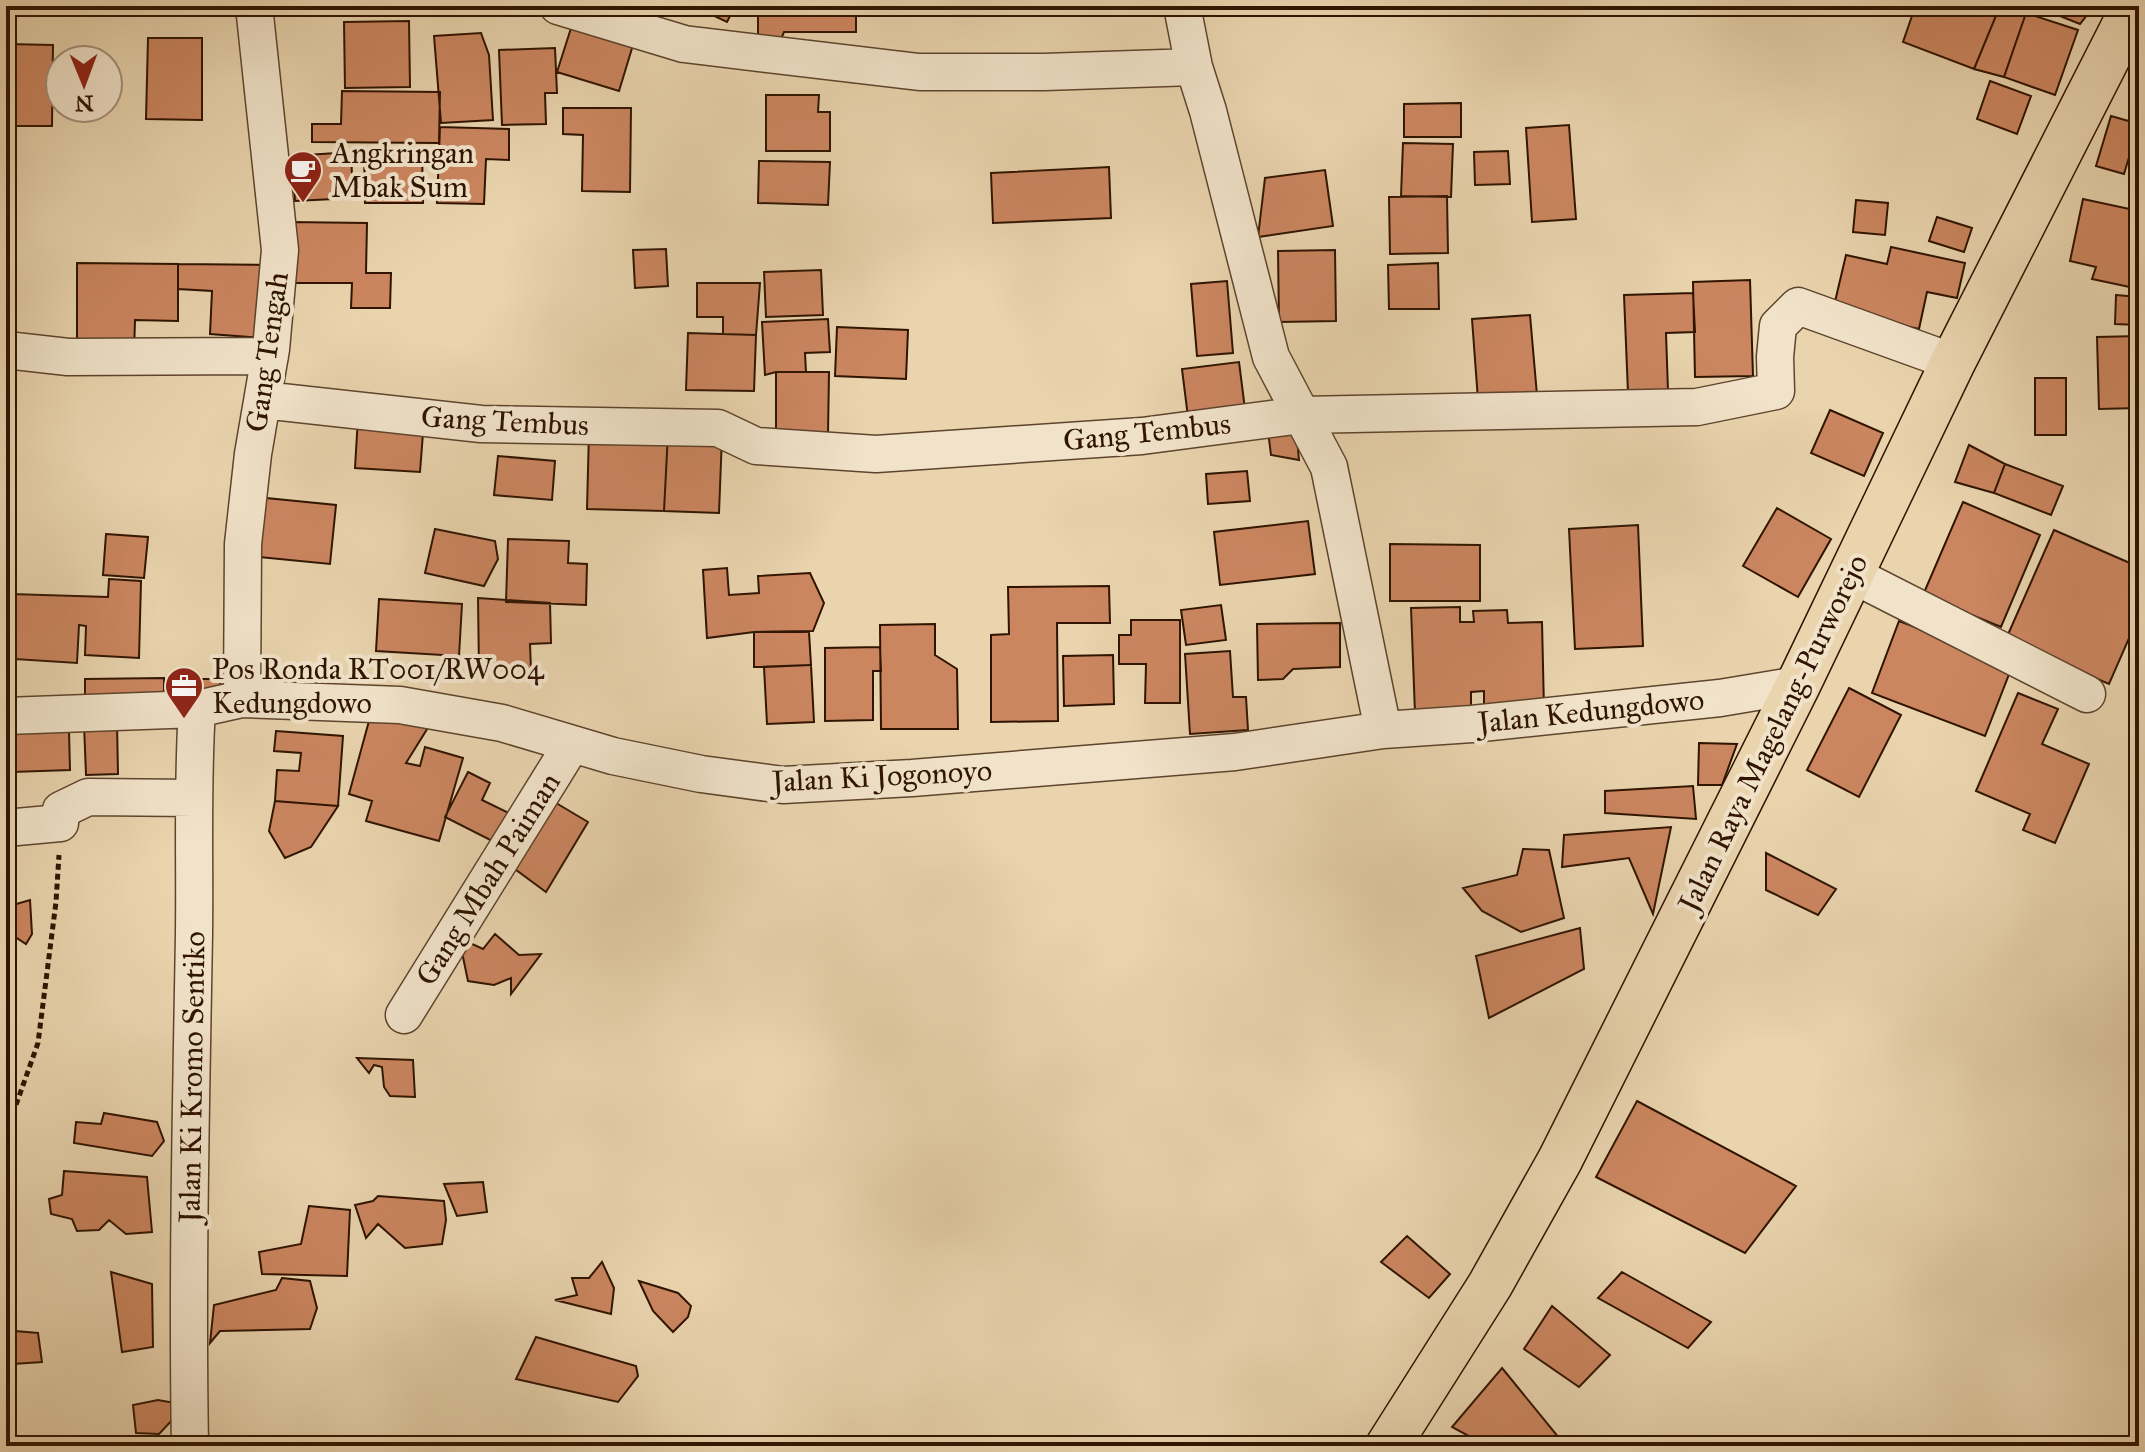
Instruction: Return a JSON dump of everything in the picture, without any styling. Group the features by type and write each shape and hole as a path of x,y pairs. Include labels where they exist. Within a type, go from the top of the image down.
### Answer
{"main road":[{"name":"Jalan Raya Magelang-Purworejo","path":"1388,1446 1490,1285 1560,1160 1798,685 1953,362 2134,6"}],"street":[{"name":"Gang Tengah","path":"242,699 243,544 253,454 270,356 280,250 254,6"},
{"path":"558,6 684,44 919,72 1194,67"},
{"path":"1182,6 1194,67 1271,357 1329,467 1383,730"},
{"name":"Gang Tembus","path":"263,400 481,424 718,428 756,446 876,454 1142,436 1302,415 1697,407 1776,391 1778,326 1798,306 1953,362"},
{"path":"6,350 68,357 270,356"},
{"path":"1851,574 2087,694"},
{"name":"Jalan Kedungdowo","path":"1383,730 1472,724 1720,698 1798,685"},
{"name":"Jalan Ki Jogonoyo","path":"6,716 197,709 242,699 400,705 502,723 613,756 701,774 783,785 912,778 1235,752 1383,730"},
{"name":"Jalan Ki Kromo Sentiko","path":"190,1446 190,1150 197,709"},
{"name":"Gang Mbah Paiman","path":"404,1015 572,744"},
{"path":"6,828 60,823 61,810 88,797 194,798"}],"path":[{"path":"6,1133 38,1043 56,902 60,823"}],"building":[{"path":"693,6 735,6 727,22"},
{"path":"758,6 856,6 856,32 784,32 778,46 758,47"},
{"path":"1941,6 2000,6 1974,69 1903,42 1912,16 1933,15"},
{"path":"2000,6 2026,13 2004,77 1974,69"},
{"path":"2035,6 2094,6 2080,24"},
{"path":"2026,13 2078,30 2055,95 2004,77"},
{"path":"409,21 410,87 345,88 344,22"},
{"path":"572,25 633,45 619,91 557,72"},
{"path":"481,33 489,55 493,120 441,123 434,36"},
{"path":"148,38 202,38 202,120 146,119"},
{"path":"6,44 44,45 44,124 52,126 6,126"},
{"path":"555,48 557,93 545,93 546,124 502,125 499,50"},
{"path":"1990,81 2031,96 2017,134 1977,119"},
{"path":"342,91 440,92 439,143 312,142 312,124 341,124"},
{"path":"766,95 819,95 818,112 830,112 830,151 766,151"},
{"path":"1461,103 1461,137 1404,137 1404,104"},
{"path":"563,108 631,108 630,192 582,191 583,135 563,134"},
{"path":"2111,116 2139,124 2124,174 2096,166"},
{"path":"1569,125 1576,219 1532,222 1526,128"},
{"path":"440,127 509,129 509,160 486,159 484,204 437,203"},
{"path":"1403,143 1453,144 1451,197 1401,196"},
{"path":"422,148 423,203 365,203 364,149"},
{"path":"1508,151 1510,184 1475,185 1474,152"},
{"path":"351,152 353,198 295,201 292,156"},
{"path":"759,161 830,162 828,205 758,203"},
{"path":"1109,167 1111,218 993,223 991,173"},
{"path":"1325,170 1333,226 1258,237 1265,178"},
{"path":"1447,196 1448,253 1390,254 1389,197"},
{"path":"2083,199 2139,211 2139,289 2092,279 2096,267 2070,261"},
{"path":"1856,200 1888,203 1885,235 1853,232"},
{"path":"1937,217 1972,228 1964,252 1929,241"},
{"path":"289,222 367,223 366,273 391,273 390,308 351,308 352,283 288,283"},
{"path":"1891,247 1965,263 1957,298 1927,292 1919,329 1833,310 1846,255 1887,264"},
{"path":"666,249 668,286 635,288 633,250"},
{"path":"1335,250 1336,321 1279,322 1278,251"},
{"path":"77,263 178,264 178,321 135,320 134,353 77,353"},
{"path":"1438,263 1439,309 1389,309 1388,265"},
{"path":"178,264 269,265 264,338 210,334 212,291 178,289"},
{"path":"821,270 823,315 766,317 764,272"},
{"path":"1750,280 1753,376 1695,377 1693,282"},
{"path":"1227,281 1233,353 1197,356 1191,284"},
{"path":"697,283 760,283 756,335 723,334 723,317 697,317"},
{"path":"1693,293 1695,332 1666,333 1668,391 1628,393 1624,295"},
{"path":"2116,295 2139,297 2139,325 2115,324"},
{"path":"1530,315 1537,395 1478,400 1472,319"},
{"path":"828,319 830,352 805,353 806,372 765,375 762,322"},
{"path":"837,327 908,330 906,379 835,376"},
{"path":"688,333 756,335 754,391 686,390"},
{"path":"2139,336 2139,408 2099,409 2097,337"},
{"path":"1239,362 1246,417 1189,425 1182,369"},
{"path":"776,372 829,372 828,435 776,435"},
{"path":"2035,378 2066,378 2066,435 2035,435"},
{"path":"1830,410 1883,433 1864,476 1811,453"},
{"path":"358,417 424,420 420,472 355,468"},
{"path":"1296,428 1299,460 1271,455 1268,431"},
{"path":"589,431 668,433 664,511 587,509"},
{"path":"668,433 722,436 719,513 664,511"},
{"path":"1969,445 2005,464 1994,493 1955,482"},
{"path":"498,456 555,461 552,500 494,495"},
{"path":"2005,464 2063,486 2051,515 1994,493"},
{"path":"1247,471 1250,501 1208,504 1206,474"},
{"path":"256,497 336,505 330,564 249,556"},
{"path":"1963,502 2040,535 2001,627 1923,595"},
{"path":"1777,508 1831,539 1798,597 1743,566"},
{"path":"1308,521 1315,574 1220,585 1214,532"},
{"path":"1638,525 1643,646 1575,649 1569,529"},
{"path":"435,529 495,541 498,559 484,586 425,573"},
{"path":"2054,530 2139,567 2139,632 2133,629 2109,684 2006,639"},
{"path":"106,534 148,537 144,578 103,575"},
{"path":"508,539 569,541 568,563 587,564 586,605 506,602"},
{"path":"1390,544 1480,545 1480,601 1390,601"},
{"path":"727,568 729,595 759,593 758,576 810,573 824,603 813,631 754,632 707,638 703,570"},
{"path":"109,579 141,581 139,658 85,655 86,626 79,625 77,663 15,659 14,707 6,707 6,638 9,638 11,594 108,597"},
{"path":"1109,586 1110,623 1057,623 1058,721 991,722 991,635 1009,634 1008,587"},
{"path":"478,598 550,603 551,643 530,644 531,670 479,670"},
{"path":"379,599 462,604 459,656 376,651"},
{"path":"1221,605 1226,640 1186,645 1181,610"},
{"path":"1460,607 1460,622 1474,622 1473,611 1507,610 1508,623 1542,622 1544,709 1484,710 1484,691 1471,692 1471,711 1415,713 1411,608"},
{"path":"1131,620 1180,620 1180,703 1145,703 1146,664 1119,664 1119,635 1131,635"},
{"path":"1899,621 2013,664 1985,736 1872,693"},
{"path":"1340,623 1340,667 1293,669 1283,679 1258,680 1257,624"},
{"path":"935,624 935,655 957,669 958,729 881,729 880,625"},
{"path":"754,632 809,632 811,665 754,667"},
{"path":"880,647 881,671 873,671 873,720 825,721 825,648"},
{"path":"1230,651 1233,697 1246,697 1248,730 1190,734 1185,654"},
{"path":"1113,655 1114,704 1064,706 1063,656"},
{"path":"811,665 814,722 767,724 764,667"},
{"path":"164,678 164,702 85,703 85,679"},
{"path":"188,679 220,679 221,697 189,697"},
{"path":"1849,688 1901,715 1859,797 1807,770"},
{"path":"2018,693 2058,709 2042,744 2089,764 2055,843 2023,830 2030,814 1976,791"},
{"path":"372,710 429,726 406,763 420,766 425,747 463,758 439,841 366,821 372,801 349,794"},
{"path":"117,722 118,774 86,775 84,724"},
{"path":"69,731 70,770 12,772 10,733"},
{"path":"276,731 343,736 338,806 275,801 277,770 299,771 301,753 274,751"},
{"path":"1699,743 1737,744 1722,785 1698,785"},
{"path":"468,772 490,783 482,800 517,817 502,846 445,817"},
{"path":"1693,786 1696,819 1605,813 1605,791"},
{"path":"546,797 588,822 546,892 504,861"},
{"path":"275,801 338,806 311,847 285,858 269,831"},
{"path":"1671,827 1653,914 1629,858 1562,867 1564,835"},
{"path":"1523,849 1549,850 1564,918 1521,932 1482,911 1463,888 1517,875"},
{"path":"1766,853 1836,889 1818,915 1766,890"},
{"path":"30,900 32,934 26,944 6,931 6,907"},
{"path":"1580,928 1584,969 1489,1018 1476,956"},
{"path":"495,934 519,955 541,954 511,994 511,978 494,985 468,981 459,938 483,949"},
{"path":"357,1058 413,1060 415,1097 390,1096 384,1087 382,1067 374,1065 369,1073"},
{"path":"1637,1101 1796,1186 1745,1253 1596,1177"},
{"path":"104,1113 157,1122 164,1141 152,1156 74,1143 76,1122 101,1124"},
{"path":"64,1171 147,1177 152,1232 126,1234 109,1220 99,1230 77,1231 72,1219 51,1214 49,1199 62,1195"},
{"path":"483,1182 487,1212 457,1216 444,1184"},
{"path":"378,1196 444,1201 446,1220 442,1244 405,1248 378,1224 366,1238 355,1205 373,1201"},
{"path":"309,1206 350,1210 347,1276 262,1274 259,1252 301,1244"},
{"path":"1407,1236 1450,1274 1429,1298 1381,1262"},
{"path":"602,1262 614,1288 611,1314 555,1300 577,1295 572,1278 589,1278"},
{"path":"111,1272 152,1284 153,1347 122,1352"},
{"path":"1622,1272 1711,1322 1688,1348 1598,1298"},
{"path":"282,1278 310,1281 317,1308 310,1329 220,1331 210,1343 214,1305 276,1290"},
{"path":"639,1281 678,1293 691,1306 688,1317 673,1332 653,1311"},
{"path":"1552,1306 1610,1355 1579,1387 1524,1349"},
{"path":"15,1331 38,1333 42,1362 13,1364"},
{"path":"536,1337 636,1366 638,1376 618,1402 516,1379"},
{"path":"1502,1368 1564,1444 1562,1446 1487,1446 1452,1427"},
{"path":"158,1400 175,1403 175,1417 159,1434 136,1433 133,1405"}],"place":[{"name":"Angkringan Mbak Sum","path":"303,204"},
{"name":"Pos Ronda RT001/RW004 Kedungdowo","path":"184,720"}]}
